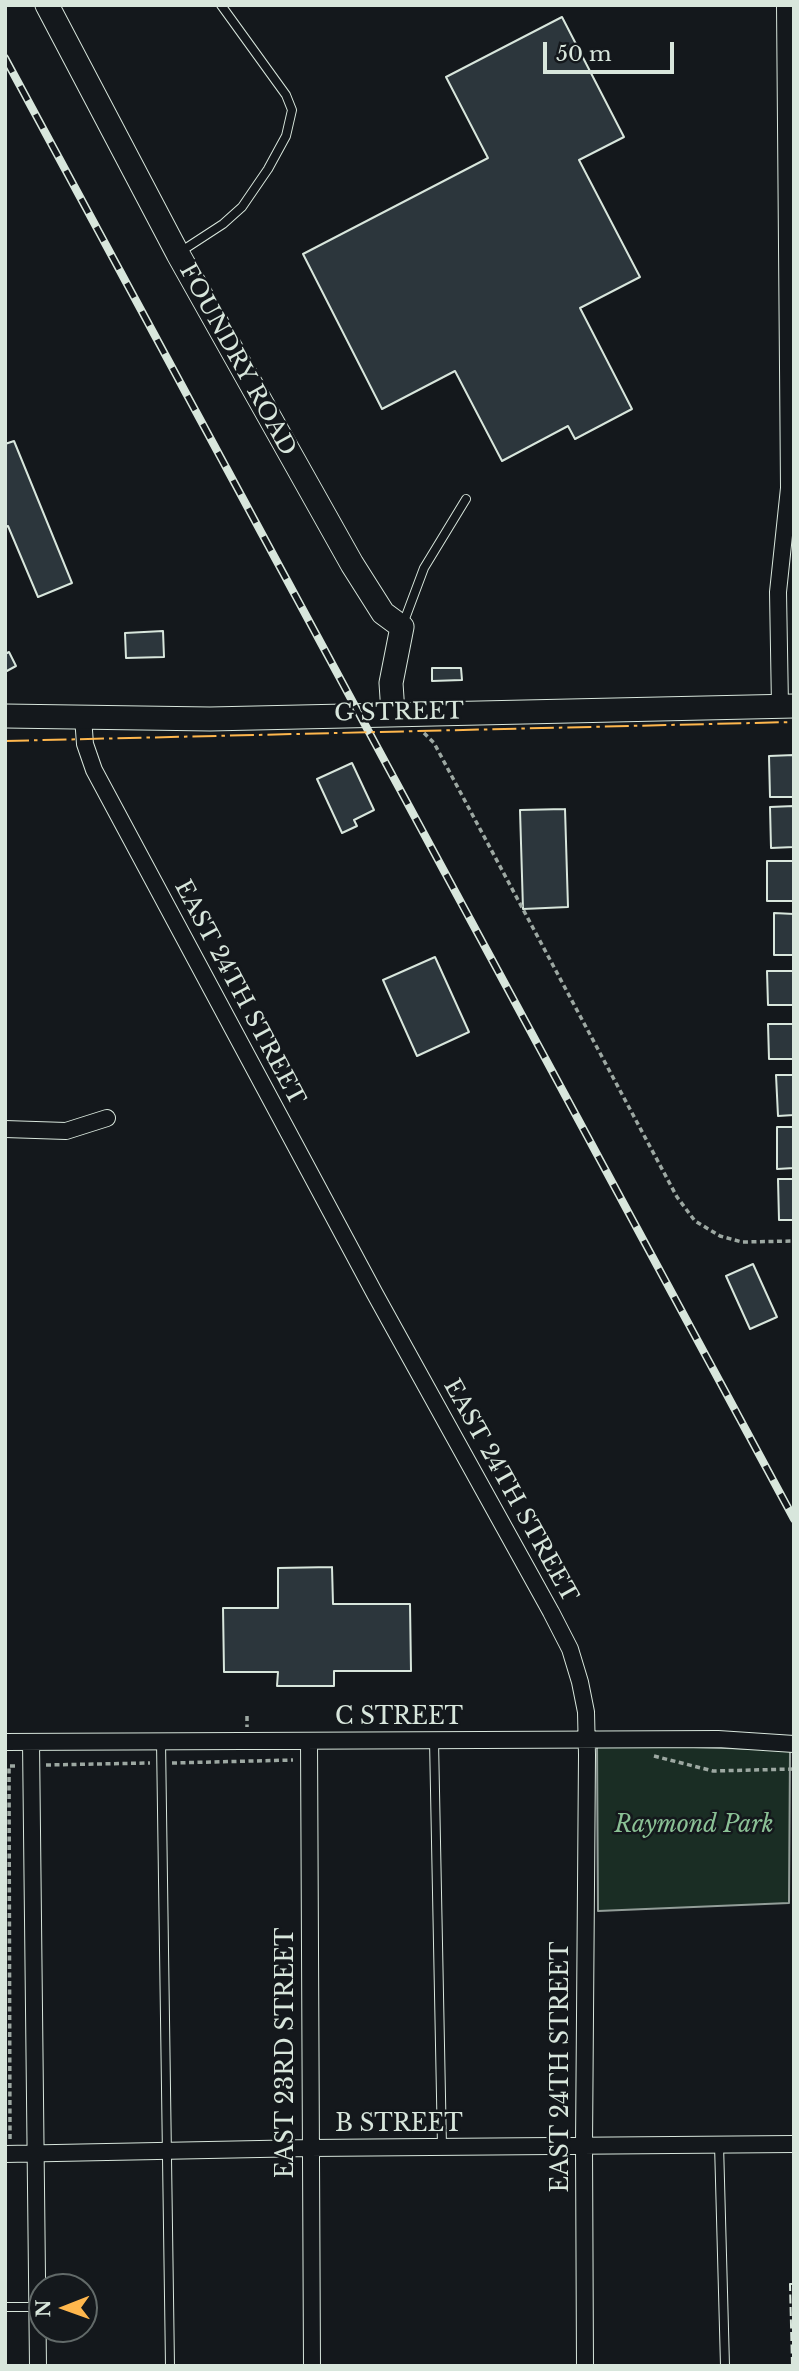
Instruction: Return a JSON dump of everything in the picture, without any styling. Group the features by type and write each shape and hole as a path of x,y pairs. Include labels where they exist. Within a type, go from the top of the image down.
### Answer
{"street":[{"name":"FOUNDRY ROAD","path":"47,5 178,254 352,564 383,613 402,627"},
{"path":"785,5 789,488 778,592 787,706"},
{"path":"393,713 391,683 402,627"},
{"name":"G STREET","path":"5,716 209,719 787,706"},
{"name":"EAST 24TH STREET","path":"83,717 85,744 94,770 375,1294 570,1649 586,1712 585,2366"},
{"path":"5,1129 66,1131 107,1118"},
{"name":"C STREET","path":"5,1742 718,1739 794,1744"},
{"name":"EAST 23RD STREET","path":"309,1741 312,2366"},
{"path":"30,1742 36,2273"},
{"name":"B STREET","path":"8,2154 310,2148 794,2144"},
{"path":"38,2343 38,2366"}],"lane":[{"path":"178,254 223,224 242,207 286,136 292,110 286,95 221,5"},
{"path":"402,627 424,568 466,499"},
{"path":"434,1740 442,2147"},
{"path":"162,1741 170,2366"},
{"path":"719,2144 725,2366"},
{"path":"5,2308 28,2307"}],"path":[{"path":"414,734 425,733 434,743 677,1197 695,1221 720,1236 742,1242 794,1241"},
{"path":"651,1756 713,1772 794,1769"},
{"path":"8,2154 9,1766 309,1759"}],"green space":[{"name":"Raymond Park","path":"597,1744 790,1750 789,1903 598,1911"}],"building":[{"path":"562,17 624,137 579,160 640,277 580,308 632,409 575,439 568,426 502,461 455,371 382,409 303,254 488,158 446,77"},
{"path":"14,441 72,583 38,597 8,526 5,527 5,444"},
{"path":"163,631 164,657 126,658 125,633"},
{"path":"9,652 16,666 5,672 5,654"},
{"path":"432,668 461,668 462,680 432,681"},
{"path":"794,755 794,797 770,797 769,756"},
{"path":"352,763 374,810 354,820 357,826 342,833 317,779"},
{"path":"794,806 794,847 771,848 770,807"},
{"path":"565,809 568,907 523,909 520,810"},
{"path":"767,861 794,861 794,901 767,901"},
{"path":"774,913 794,914 794,955 774,955"},
{"path":"435,957 469,1032 417,1056 383,980"},
{"path":"767,971 794,971 794,1005 768,1005"},
{"path":"768,1024 794,1024 794,1059 769,1059"},
{"path":"776,1075 794,1075 794,1115 778,1116"},
{"path":"777,1127 794,1127 794,1168 777,1169"},
{"path":"778,1179 794,1179 794,1220 779,1220"},
{"path":"753,1264 777,1317 750,1329 726,1276"},
{"path":"332,1567 333,1604 410,1604 411,1671 334,1671 334,1686 277,1686 278,1672 224,1672 223,1608 278,1608 278,1568"}],"railway":[{"path":"5,58 794,1519"}],"fence":[{"path":"792,2366 790,2284 794,2284"}],"power":[{"path":"5,741 794,722"}]}
